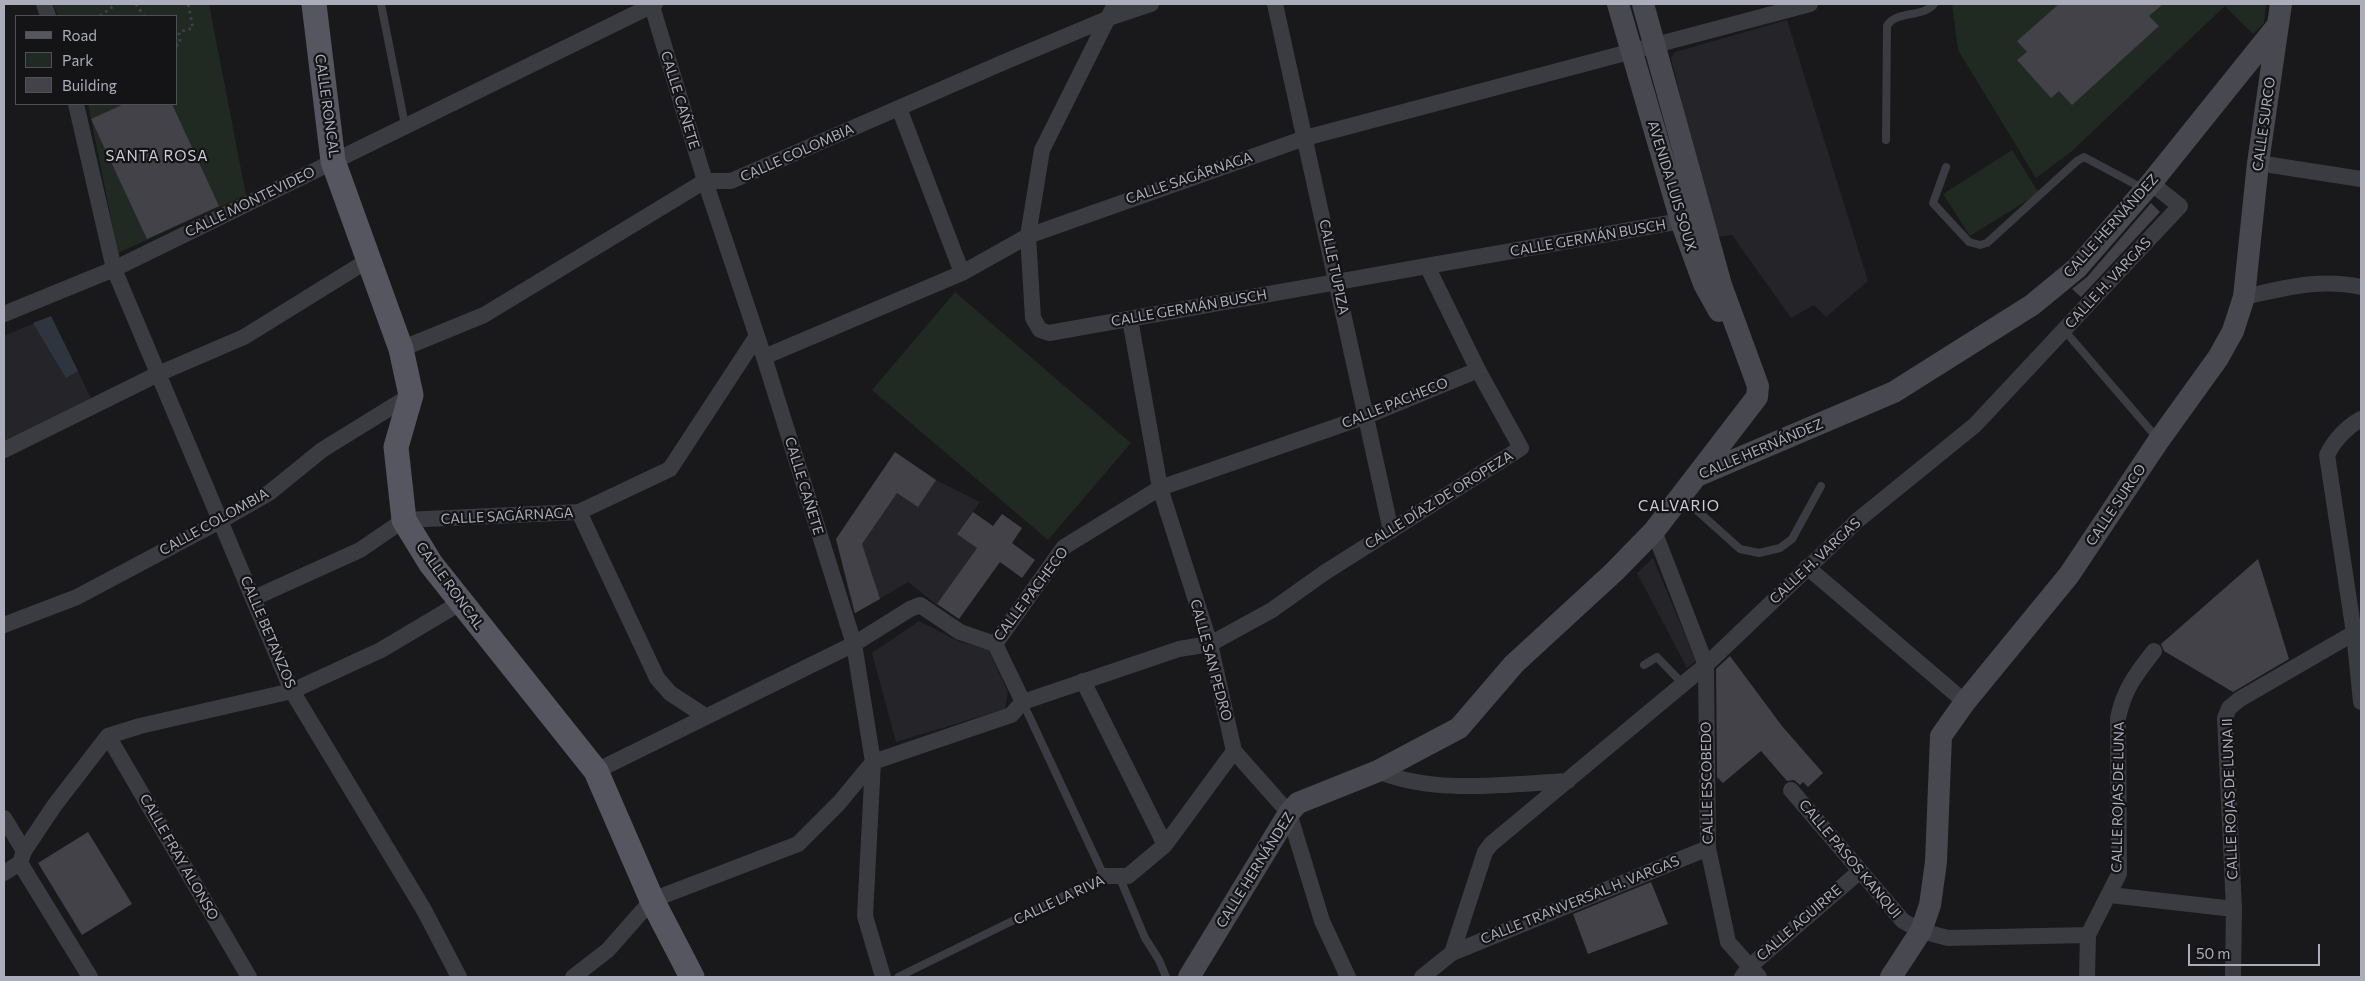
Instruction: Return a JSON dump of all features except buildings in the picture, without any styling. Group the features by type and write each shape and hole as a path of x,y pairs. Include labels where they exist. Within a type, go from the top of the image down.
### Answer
{"main road":[{"name":"CALLE RONCAL","path":"314,4 333,161 401,349 411,395 396,446 404,520 431,564 460,603 596,771 652,900 692,977"},
{"name":"AVENIDA LUIS SOUX","path":"1618,4 1681,221 1704,284 1747,360"},
{"name":"AVENIDA LUIS SOUX","path":"1643,4 1721,285 1758,386 1757,397 1694,477"},
{"name":"CALLE SURCO","path":"1892,977 1921,931 1930,905 1936,862 1941,736 1965,702 2069,575 2159,440 2218,358 2233,331 2244,297 2258,163 2280,14"},
{"name":"CALLE HERNÁNDEZ","path":"1189,977 1289,813 1298,803 1378,771 1459,728 1514,664 1614,572 1654,531 1694,477 1894,392 2032,305 2077,268 2148,186 2280,14"}],"street":[{"name":"CALLE COLOMBIA","path":"705,181 731,181 899,108 1112,11 1152,4"},
{"name":"CALLE TUPIZA","path":"1275,4 1337,282 1364,417 1391,531"},
{"name":"CALLE SAGÁRNAGA","path":"764,357 962,273 1028,236 1305,138 1810,4"},
{"name":"CALLE MONTEVIDEO","path":"4,314 114,269 653,5"},
{"name":"CALLE CAÑETE","path":"653,5 705,181 764,357 854,644 873,762 865,916 883,977"},
{"name":"CALLE GERMÁN BUSCH","path":"1112,11 1042,150 1028,236 1033,318 1040,330 1049,334 1337,282 1428,268 1681,221"},
{"name":"CALLE BETANZOS","path":"76,105 114,269 292,691 424,910 459,977"},
{"path":"899,108 962,273"},
{"path":"2258,163 2361,179"},
{"path":"401,349 484,315 705,181"},
{"name":"CALLE H. VARGAS","path":"1452,953 1485,852 1491,844 1568,782 1706,665 1858,520 1975,425 2180,206 2148,186"},
{"path":"4,450 158,374 244,337 370,259"},
{"name":"CALLE DÍAZ DE OROPEZA","path":"873,762 1011,715 1023,702 1179,649 1210,644 1272,610 1324,573 1521,448 1478,370 1428,268"},
{"path":"2244,297 2309,283 2339,283 2361,287"},
{"name":"CALLE SAN PEDRO","path":"1130,319 1160,488 1210,644 1234,751 1289,813 1322,921 1348,977"},
{"name":"CALLE SAGÁRNAGA","path":"404,520 579,512 670,469 757,336"},
{"name":"CALLE PACHECO","path":"596,771 704,716 854,644 910,609 920,605 960,632 994,644 1064,547 1160,488 1364,417 1478,370"},
{"name":"CALLE COLOMBIA","path":"4,625 77,597 220,521 269,493 322,450 411,395"},
{"path":"2361,419 2350,425 2335,440 2327,455 2354,633 2361,702"},
{"path":"579,512 658,678 670,693 704,716"},
{"path":"254,598 360,550 404,520"},
{"path":"1654,531 1706,665"},
{"path":"1807,567 1965,702"},
{"path":"4,873 22,857 54,806 108,736 140,726 292,691 381,650 460,603"},
{"name":"CALLE ROJAS DE LUNA II","path":"2233,977 2234,909 2225,718 2229,708 2240,700 2354,633"},
{"path":"994,644 1023,702"},
{"name":"CALLE ROJAS DE LUNA","path":"2087,977 2088,936 2119,874 2118,718 2122,697 2134,676 2154,651"},
{"name":"CALLE ESCOBEDO","path":"1706,665 1708,848 1728,942 1750,974"},
{"path":"1083,681 1165,845"},
{"name":"CALLE FRAY ALONSO","path":"108,736 248,977"},
{"name":"CALLE LA RIVA","path":"1111,876 1128,876 1165,845 1234,751"},
{"path":"574,977 608,950 652,900 798,844 839,803 873,762"},
{"path":"1378,771 1395,779 1450,786 1568,782"},
{"name":"CALLE PASOS KANQUI","path":"1791,790 1858,872 1902,921 1921,931 1948,938 2088,936"},
{"path":"4,818 22,857 90,977"},
{"name":"CALLE TRANVERSAL H. VARGAS","path":"1422,977 1452,953 1708,848"},
{"name":"CALLE AGUIRRE","path":"1750,974 1858,872"},
{"path":"2110,895 2234,909"}],"lane":[{"path":"381,4 405,126"},
{"path":"1886,140 1887,26 1894,19 1922,12 1934,4"},
{"path":"1946,167 1933,203 1969,242 1980,245 1987,243 2077,161 2084,157 2148,186"},
{"path":"2064,330 2159,440"},
{"path":"1680,496 1740,549 1759,552 1780,548 1792,539 1822,486"},
{"path":"1644,665 1657,657 1683,684"},
{"path":"1023,702 1111,876 1144,938 1159,960 1166,977"},
{"name":"CALLE LA RIVA","path":"898,977 1111,876"}],"path":[{"path":"101,15 116,4"},
{"path":"136,4 143,15"},
{"path":"178,44 180,43 179,32 193,28 188,4"}],"shaded area":[{"path":"1787,20 1868,281 1826,317 1814,305 1791,318 1732,235 1715,237 1671,58 1675,52"},
{"path":"51,316 91,398 4,441 4,336"},
{"path":"51,316 78,371 66,378 33,323"},
{"path":"895,452 936,480 980,502 958,532 977,548 937,605 908,582 854,614 836,539"},
{"path":"1653,558 1696,661 1687,668 1637,573"},
{"path":"919,621 960,642 988,649 1008,692 1005,709 896,742 872,653"}],"green space":[{"path":"53,4 209,4 246,195 118,253 88,105 178,105 178,15 58,15"},
{"path":"1952,4 2266,4 2264,23 2253,34 2225,6 2072,151 2036,178 1958,50"},
{"path":"2012,150 2039,193 1970,236 1943,194"},
{"path":"955,292 1131,443 1048,540 872,390"}],"district":[{"name":"SANTA ROSA","path":"157,156"},
{"name":"CALVARIO","path":"1679,506"}]}
